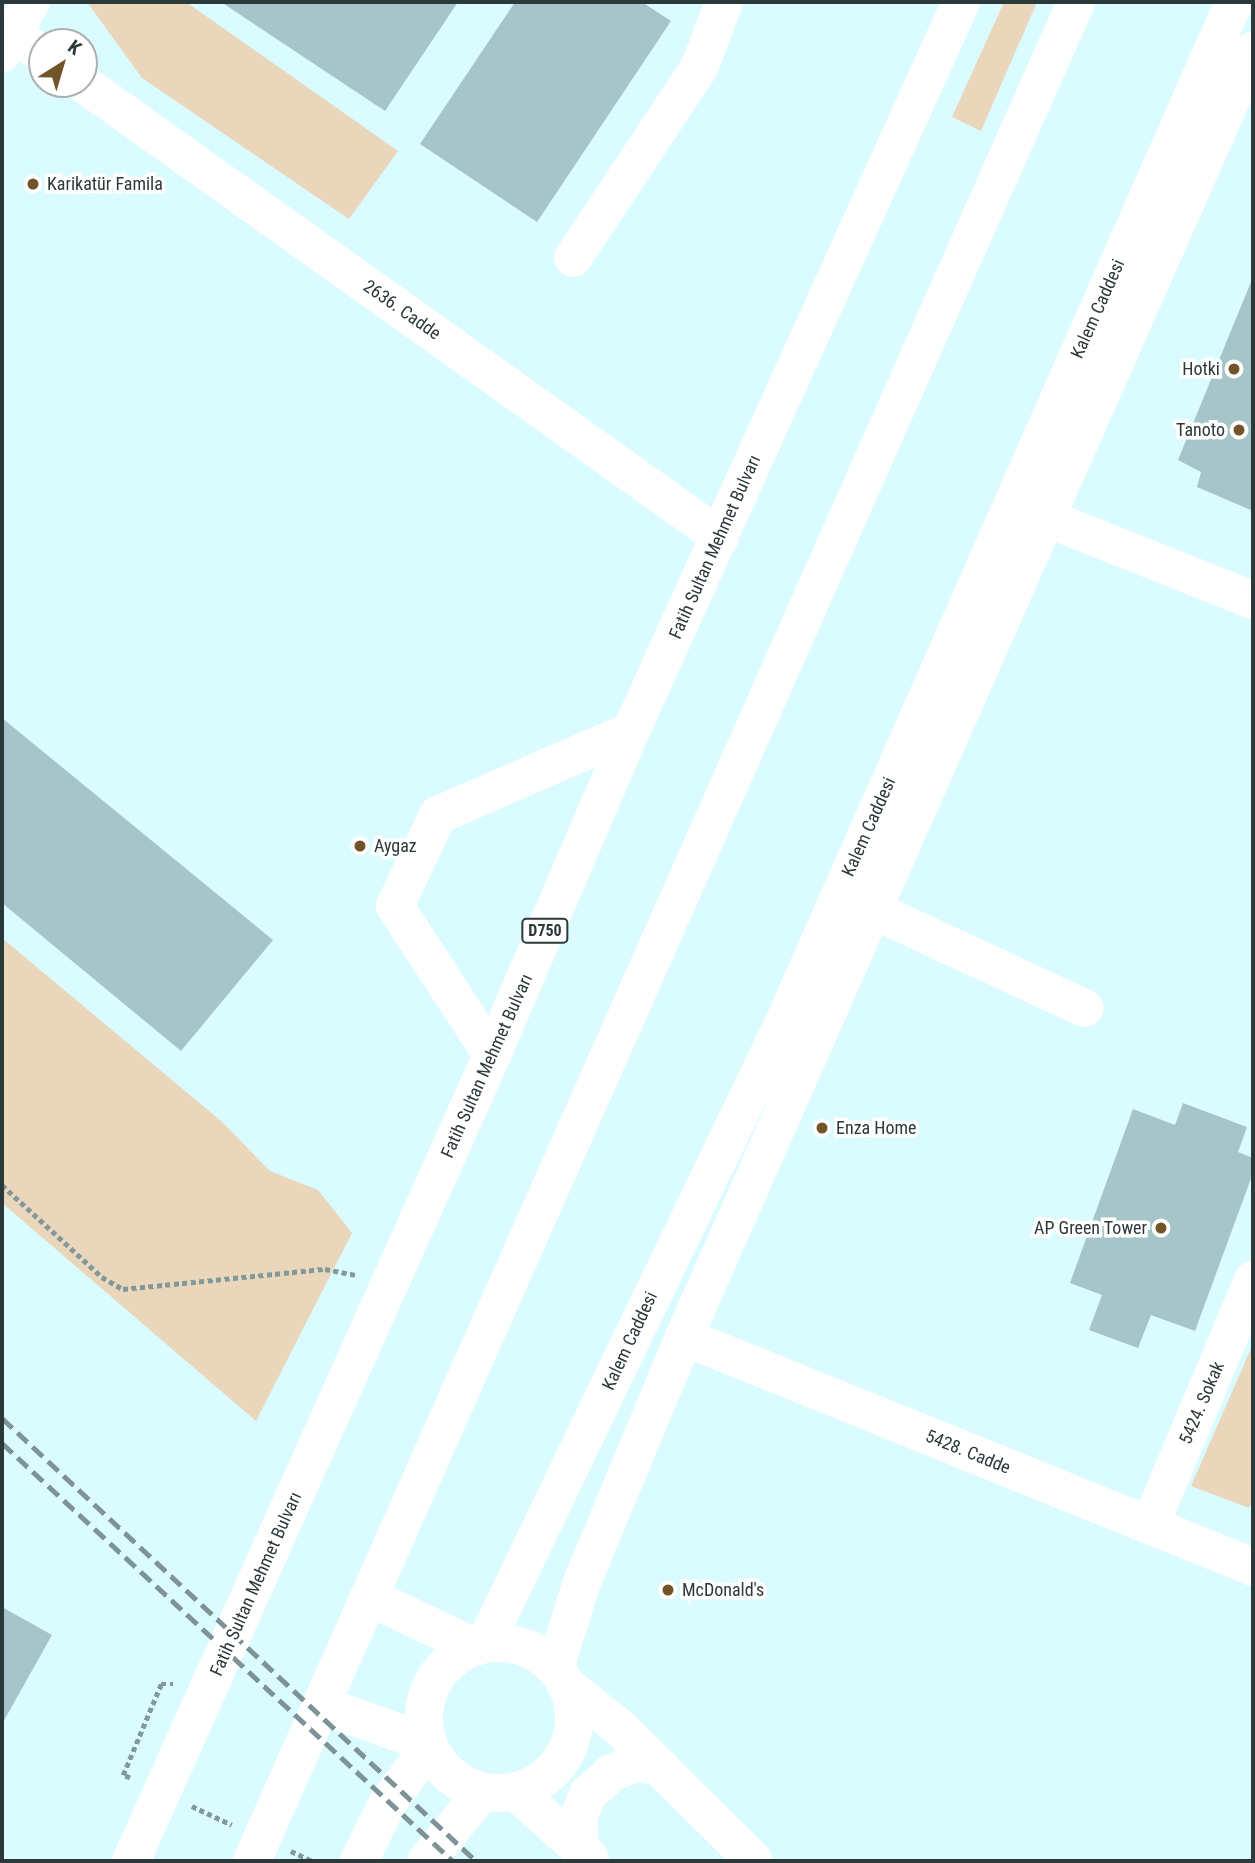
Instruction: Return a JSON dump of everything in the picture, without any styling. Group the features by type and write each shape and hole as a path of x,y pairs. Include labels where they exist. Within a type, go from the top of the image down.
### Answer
{"main road":[{"path":"573,258 700,66 724,2"},
{"name":"Fatih Sultan Mehmet Bulvarı","path":"131,1861 492,1055 631,731 961,2"},
{"path":"269,1856 321,1705 1076,2"},
{"name":"Kalem Caddesi","path":"480,1645 785,1020 1234,2"},
{"path":"426,1861 499,1792 546,1777 567,1751 573,1729 561,1677 582,1582 684,1337 1049,520 1253,50"},
{"name":"2636. Cadde","path":"98,93 720,537"},
{"path":"1049,520 1253,600"},
{"path":"492,1055 395,906 438,815 631,731"},
{"path":"873,910 1084,1008"},
{"name":"5424. Sokak","path":"1150,1525 1253,1280"},
{"name":"5428. Cadde","path":"684,1337 1150,1525 1251,1559"},
{"path":"369,1597 480,1645 516,1645 561,1677 660,1766 754,1861"},
{"path":"480,1645 440,1671 429,1690 423,1710 429,1745 444,1771 499,1792 587,1855"},
{"path":"321,1705 429,1745"},
{"path":"359,1861 387,1804 429,1745"},
{"path":"587,1855 579,1816 588,1794 611,1773 635,1763 660,1766"}],"path":[{"path":"2,1185 102,1278 123,1289 325,1269 390,1282"},
{"path":"136,1781 123,1775 144,1728"},
{"path":"186,1804 237,1827"},
{"path":"269,1856 312,1861"}],"shaded area":[{"path":"87,2 186,2 398,151 349,219 142,78"},
{"path":"1004,2 1037,2 981,131 952,117"},
{"path":"2,938 221,1121 270,1171 318,1190 352,1233 256,1421 2,1203"},
{"path":"1253,1344 1253,1499 1249,1508 1191,1486"}],"building":[{"path":"221,2 458,2 385,111"},
{"path":"515,2 642,2 671,21 537,222 420,144"},
{"name":"Hotki","path":"1253,277 1253,511 1197,487 1201,472 1178,460"},
{"path":"2,718 273,940 181,1051 2,903"},
{"name":"AP Green Tower","path":"1183,1103 1247,1127 1238,1152 1253,1158 1253,1173 1195,1331 1151,1315 1138,1348 1089,1330 1102,1295 1070,1283 1133,1109 1175,1125"},
{"path":"2,1607 52,1635 2,1724"}],"railway":[{"path":"2,1418 476,1861"},
{"path":"2,1443 453,1861"}],"place":[{"name":"Karikatür Famila","path":"33,184"},
{"name":"Hotki","path":"1234,369"},
{"name":"Tanoto","path":"1239,430"},
{"name":"Aygaz","path":"360,846"},
{"name":"Enza Home","path":"822,1128"},
{"name":"AP Green Tower","path":"1161,1228"},
{"name":"McDonald's","path":"668,1590"}]}
